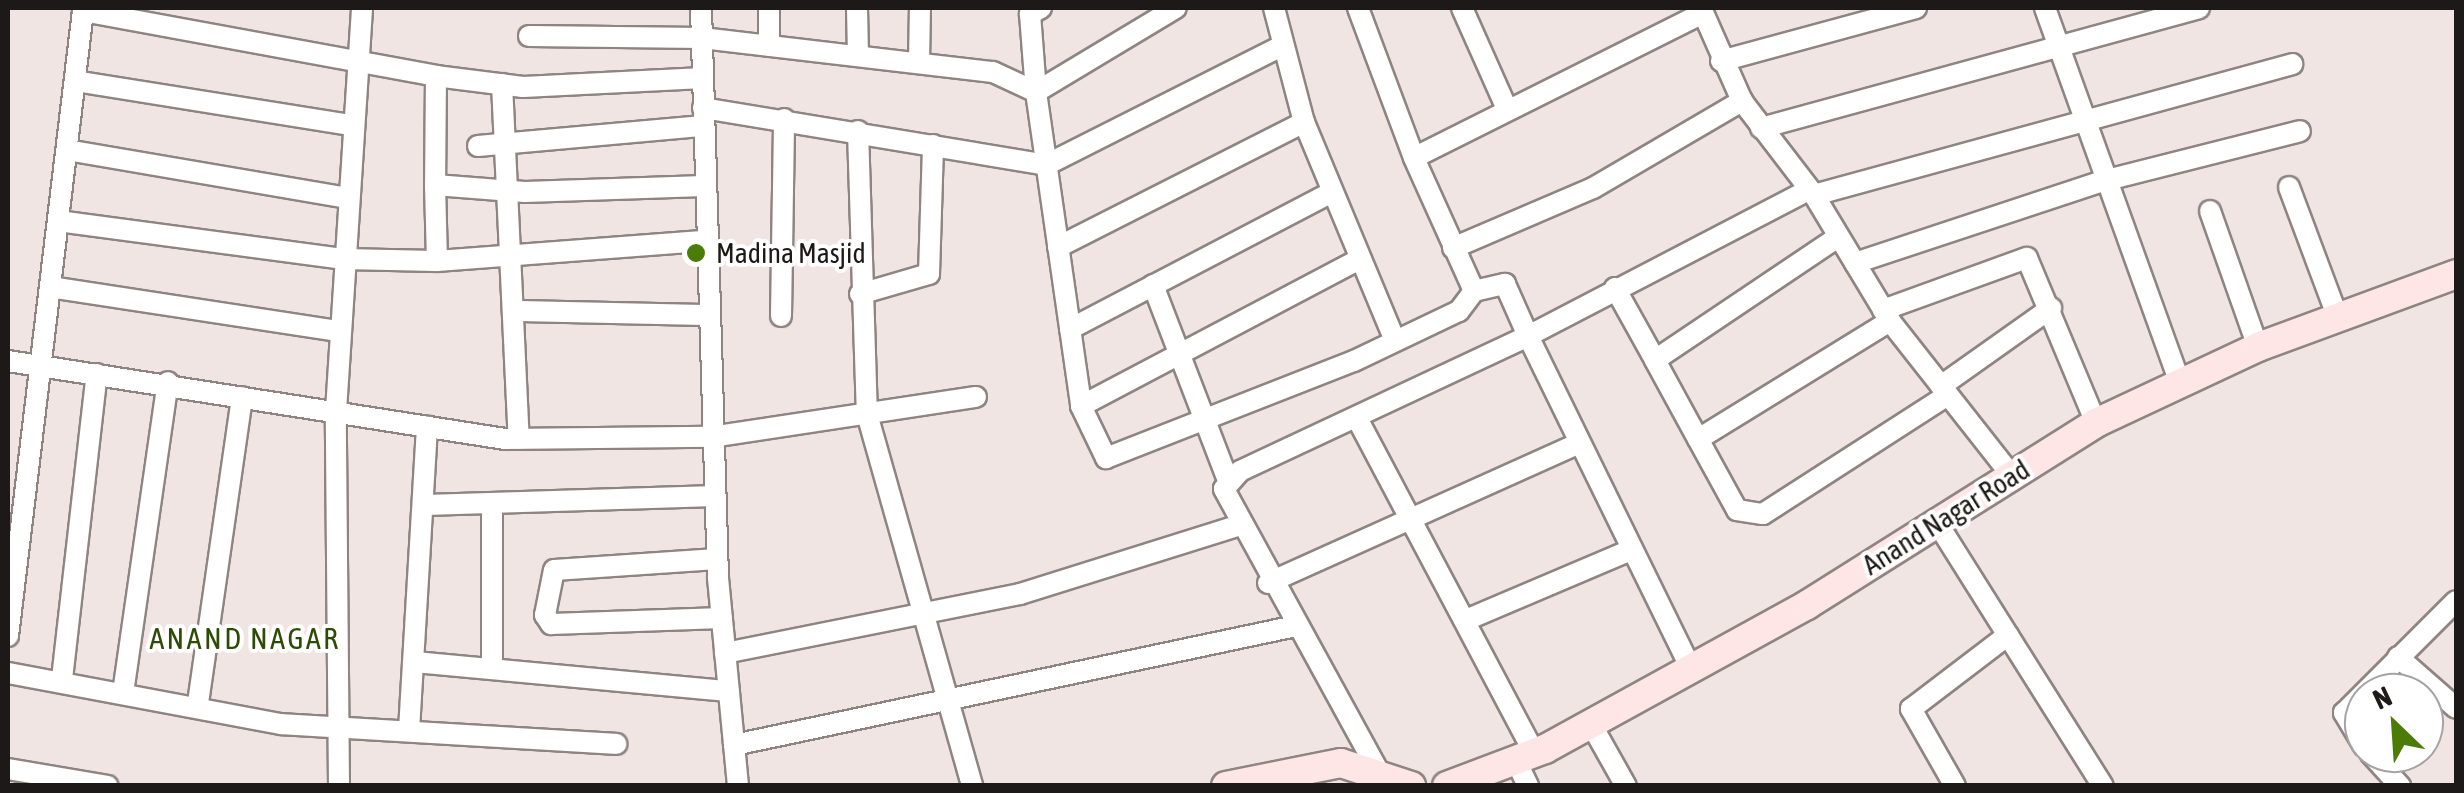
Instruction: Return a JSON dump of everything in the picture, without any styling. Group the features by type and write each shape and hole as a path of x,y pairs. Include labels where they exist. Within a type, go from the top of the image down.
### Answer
{"street":[{"path":"339,786 334,725 343,526 336,410 350,125 362,8"},
{"path":"702,8 704,241 714,496 738,786"},
{"path":"769,8 769,46"},
{"path":"857,8 858,56"},
{"path":"919,63 920,8"},
{"path":"1036,92 1176,8"},
{"path":"1274,8 1280,47 1304,122 1394,342"},
{"path":"1358,8 1414,158 1474,292"},
{"path":"1462,8 1507,109"},
{"path":"1722,62 1916,8"},
{"path":"2045,8 2078,117 2179,381"},
{"path":"1762,128 2056,42 2199,8"},
{"path":"1034,10 1036,92 1081,406 1106,458 1207,421 1394,342 1458,310 1474,292 1505,284 1578,444 1691,669"},
{"path":"1414,158 1702,10 1742,101 1811,192 1887,316 2012,476"},
{"path":"8,636 83,11 436,76 502,84 702,78"},
{"path":"528,36 702,38 993,72 1036,92"},
{"path":"478,146 703,117 784,119 1046,165 1280,47"},
{"path":"1228,480 1359,422 1615,288 1811,192 2078,117 2292,64"},
{"path":"436,76 437,261"},
{"path":"74,80 350,125"},
{"path":"502,84 510,255 518,311 519,438"},
{"path":"1453,248 1593,188 1742,101"},
{"path":"782,316 784,119"},
{"path":"1058,247 1304,122"},
{"path":"858,131 860,294 867,414 918,608 972,786"},
{"path":"1855,263 2103,181 2300,131"},
{"path":"860,294 929,274 934,145"},
{"path":"66,150 347,198"},
{"path":"435,184 507,190 704,186"},
{"path":"2289,188 2338,318"},
{"path":"1070,328 1332,192"},
{"path":"2210,211 2258,348"},
{"path":"58,220 342,259 437,261 704,241"},
{"path":"1655,360 1838,238"},
{"path":"1698,439 1887,316 2021,257 2034,265 2096,423"},
{"path":"1081,406 1358,260"},
{"name":"Anand Nagar Road","path":"1447,786 1526,767 1591,724 1691,669 2096,423 2179,381 2258,348 2456,274"},
{"path":"1153,285 1228,480 1237,526 1380,774"},
{"path":"50,288 339,331"},
{"path":"1615,288 1698,439 1750,518 1944,391 2050,308"},
{"path":"518,311 706,315"},
{"path":"8,361 168,382 242,397 519,438 712,437 976,397"},
{"path":"62,679 98,374"},
{"path":"123,693 168,382"},
{"path":"198,703 242,397"},
{"path":"1359,422 1406,518 1466,620 1526,767"},
{"path":"409,730 427,505 428,426"},
{"path":"1268,583 1578,444"},
{"path":"427,505 714,496"},
{"path":"492,503 492,669"},
{"path":"1936,521 2103,786"},
{"path":"725,652 918,608 1020,594 1237,526"},
{"path":"1466,620 1631,550"},
{"path":"717,559 554,570 545,615 551,624 722,618"},
{"path":"2383,673 2456,600"},
{"path":"734,745 946,704 1296,626"},
{"path":"1955,786 1911,709 2008,635"},
{"path":"2398,658 2456,708"},
{"path":"414,662 729,691"},
{"path":"8,674 62,679 123,693 334,725 616,744"},
{"path":"1591,724 1626,786"},
{"path":"1226,786 1322,764 1380,774 1411,786"},
{"path":"8,769 108,786"}],"place":[{"name":"Madina Masjid","path":"696,253"}],"district":[{"name":"ANAND NAGAR","path":"245,638"}]}
